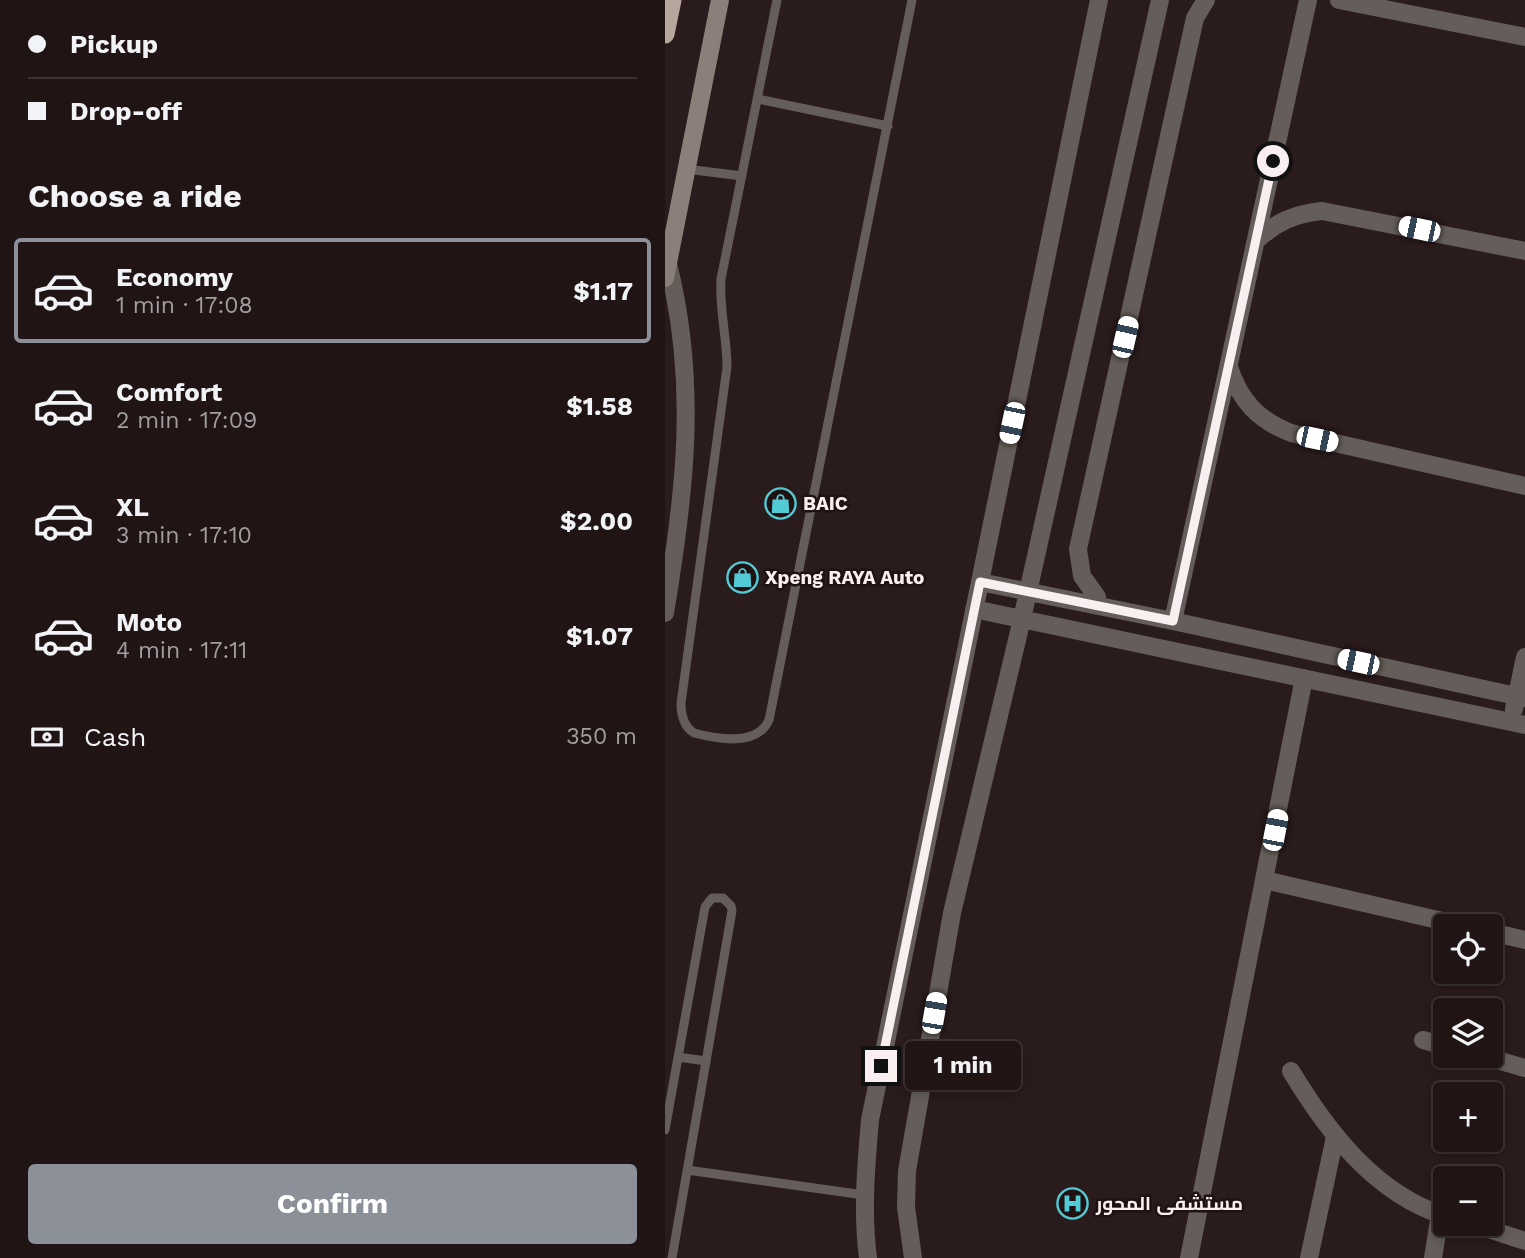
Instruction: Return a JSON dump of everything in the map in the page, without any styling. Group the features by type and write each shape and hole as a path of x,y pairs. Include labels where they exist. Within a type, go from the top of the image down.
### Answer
{"highway":[{"path":"665,34 672,0"}],"main road":[{"path":"666,271 720,0"}],"street":[{"path":"868,1258 864,1195 870,1120 1099,0"},
{"path":"913,1258 906,1206 907,1171 951,914 1022,619 1160,0"},
{"path":"1095,604 1097,597 1082,576 1078,550 1195,18 1206,0"},
{"path":"1173,621 1308,0"},
{"path":"1339,0 1525,37"},
{"path":"1256,241 1269,228 1285,219 1321,211 1525,251"},
{"path":"665,613 682,492 687,389 681,326 666,271"},
{"path":"1229,367 1244,402 1265,421 1291,433 1525,486"},
{"path":"980,582 1095,604 1520,698"},
{"path":"974,609 1518,723 1525,657"},
{"path":"1189,1258 1304,678"},
{"path":"1265,880 1433,919"},
{"path":"1503,935 1525,940"},
{"path":"1423,1040 1433,1043"},
{"path":"1503,1062 1525,1068"},
{"path":"1291,1071 1335,1137 1353,1156 1394,1189 1433,1210"},
{"path":"1309,1258 1335,1137"},
{"path":"1503,1234 1525,1241"},
{"path":"1433,1258 1438,1236"}],"lane":[{"path":"777,0 721,279 720,309 727,367 681,703 684,721 694,733 746,739 763,731 769,720 912,0"},
{"path":"758,99 888,125"},
{"path":"686,169 742,176"},
{"path":"665,1130 705,907 712,898 718,897 728,901 732,911 672,1258"},
{"path":"678,1057 706,1061"},
{"path":"687,1170 864,1195"}],"place":[{"name":"BAIC","path":"780,503"},
{"name":"Xpeng RAYA Auto","path":"742,577"},
{"name":"مستشفى المحور","path":"1073,1203"}],"route":[{"path":"881,1066 980,582 1173,621 1273,161"}]}
